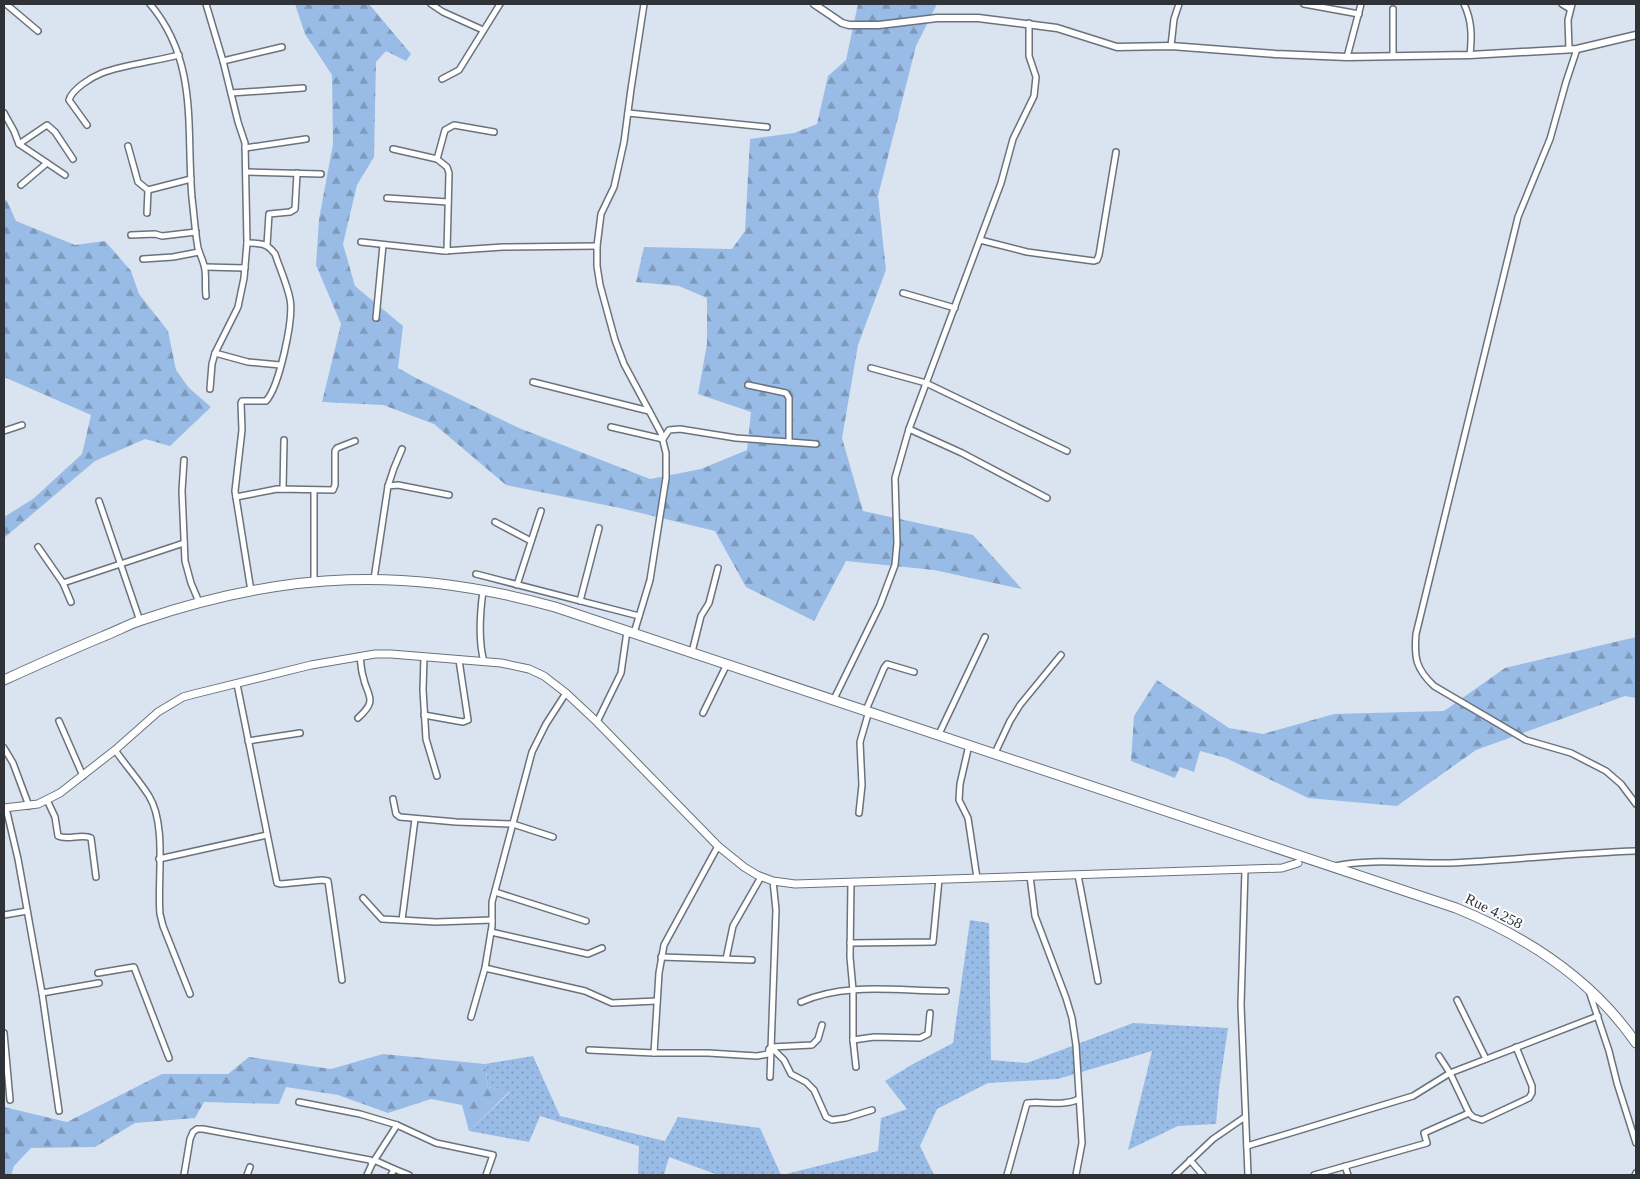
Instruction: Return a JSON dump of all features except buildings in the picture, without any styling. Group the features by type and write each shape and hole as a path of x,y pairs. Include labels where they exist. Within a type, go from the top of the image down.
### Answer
{"highway":[{"name":"Rue 4.258","path":"4,680 140,620 200,602 251,591 314,581 374,579 439,583 483,590 540,603 631,632 1426,897 1484,920 1517,936 1550,957 1588,988 1614,1014 1636,1044"}],"main road":[{"path":"5,808 29,806 60,793 83,776 158,712 183,697 311,665 360,656 391,654 502,663 529,669 544,676 566,693 597,722 718,846 744,867 761,877 773,881 795,884 1078,876 1282,868 1298,863"}],"street":[{"path":"6,4 38,31"},
{"path":"150,4 165,26 179,56 188,95 196,232 205,268 206,296"},
{"path":"206,4 246,148 247,243 238,307 212,364 210,389"},
{"path":"431,4 443,12 483,30"},
{"path":"442,79 459,70 500,4"},
{"path":"597,722 622,673 631,632 640,616 650,580 666,478 666,453 662,433 624,364 615,340 600,285 597,266 597,246 603,209 614,187 624,142 644,4"},
{"path":"814,4 842,23 849,25 943,18 978,18 1029,23 1074,32 1118,47 1171,46 1346,57 1470,55 1569,50 1636,35"},
{"path":"1171,46 1174,19 1179,4"},
{"path":"1304,4 1359,14"},
{"path":"1346,57 1361,4"},
{"path":"1464,4 1470,16 1472,35 1470,55"},
{"path":"1562,4 1571,6 1568,20 1569,50"},
{"path":"1393,9 1393,56"},
{"path":"834,699 880,605 895,565 897,543 895,478 909,429 1004,177 1013,139 1034,96 1036,77 1029,56 1029,23"},
{"path":"223,61 282,47"},
{"path":"1577,49 1550,139 1518,216 1416,634 1414,651 1419,667 1434,686 1526,740 1571,753 1606,770 1635,800"},
{"path":"87,125 70,100 71,94 104,72 179,56"},
{"path":"230,93 303,88"},
{"path":"4,113 13,128 19,144 65,175"},
{"path":"628,113 767,127"},
{"path":"19,144 46,125 55,132 73,159"},
{"path":"437,159 445,130 448,127 454,125 494,132"},
{"path":"246,148 306,139"},
{"path":"128,146 138,182 148,190"},
{"path":"393,149 437,159 447,166 449,173 447,250"},
{"path":"980,240 1027,252 1094,262 1099,255 1116,152"},
{"path":"21,185 48,163"},
{"path":"246,172 321,174"},
{"path":"266,245 269,214 290,212 295,209 297,173"},
{"path":"148,190 192,179"},
{"path":"147,213 148,190"},
{"path":"387,198 448,202"},
{"path":"131,235 155,234 162,236 196,232"},
{"path":"360,242 447,250 503,247 597,246"},
{"path":"247,243 266,245 275,254 290,302 287,339 276,384 266,401 242,401 242,430 235,480 251,591"},
{"path":"376,318 382,245"},
{"path":"143,259 173,258 200,252"},
{"path":"205,268 244,268"},
{"path":"903,293 955,308"},
{"path":"216,353 248,362 280,365"},
{"path":"871,368 926,383 1066,451"},
{"path":"533,382 649,411"},
{"path":"748,385 786,393 789,398 789,442"},
{"path":"4,432 22,425"},
{"path":"612,426 663,439"},
{"path":"663,439 669,430 680,429 736,438 816,444"},
{"path":"909,429 962,453 1046,498"},
{"path":"283,489 284,440"},
{"path":"236,497 283,489 330,490 334,488 335,451 337,448 355,441"},
{"path":"374,579 388,486 402,449"},
{"path":"184,460 182,491 186,569 200,602"},
{"path":"388,486 398,485 449,495"},
{"path":"314,490 314,581"},
{"path":"99,501 122,563 140,620"},
{"path":"516,584 541,511"},
{"path":"494,522 531,541"},
{"path":"580,601 599,528"},
{"path":"63,583 184,543"},
{"path":"38,547 63,583 71,602"},
{"path":"692,652 701,616 708,603 718,568"},
{"path":"476,574 640,616"},
{"path":"483,590 481,608 484,662"},
{"path":"939,734 985,637"},
{"path":"995,753 1020,705 1061,655"},
{"path":"358,718 365,712 370,703 370,695 363,676 360,656"},
{"path":"424,657 426,739 437,776"},
{"path":"424,715 463,722 468,720 459,660"},
{"path":"703,713 727,664"},
{"path":"859,813 862,786 860,742 867,710 887,664 914,672"},
{"path":"237,684 277,883 322,880 328,882 342,980"},
{"path":"471,1017 484,968 492,920 492,902 532,752 546,724 566,693"},
{"path":"59,721 83,776"},
{"path":"248,741 300,732"},
{"path":"969,745 960,784 959,800 968,818 977,878"},
{"path":"4,748 13,763 29,806"},
{"path":"114,750 150,797 156,813 159,830 159,903 161,920 190,994"},
{"path":"393,799 397,816 415,819 513,824 553,837"},
{"path":"47,800 55,817 58,836 62,838 87,836 91,838 96,877"},
{"path":"5,808 18,859 42,993 59,1110"},
{"path":"402,920 415,819"},
{"path":"159,859 267,835"},
{"path":"654,1053 661,957 667,940 718,846"},
{"path":"1336,866 1358,862 1444,863 1579,853 1636,851"},
{"path":"1298,863 1306,857"},
{"path":"1245,869 1241,1005 1248,1175"},
{"path":"1030,876 1035,916 1072,1018 1076,1045 1082,1143 1076,1175"},
{"path":"1078,876 1098,981"},
{"path":"726,959 733,926 761,877"},
{"path":"850,943 933,942 939,879"},
{"path":"770,1076 776,910 773,881"},
{"path":"851,882 850,943 853,990 853,1040 856,1067"},
{"path":"495,892 586,921"},
{"path":"363,898 382,918 436,922 492,920"},
{"path":"4,914 27,911"},
{"path":"490,932 588,954 602,948"},
{"path":"661,957 752,960"},
{"path":"98,973 134,967 169,1058"},
{"path":"484,968 585,991 612,1003 657,1001"},
{"path":"42,993 99,983"},
{"path":"1588,988 1636,1143"},
{"path":"801,1002 814,996 853,990 946,991"},
{"path":"1457,1000 1486,1059"},
{"path":"853,1040 874,1037 920,1038 928,1034 930,1012"},
{"path":"1247,1146 1413,1096 1450,1073 1598,1016"},
{"path":"770,1047 812,1045 818,1039 822,1025"},
{"path":"4,1033 10,1100"},
{"path":"589,1050 757,1056 768,1054 770,1047"},
{"path":"770,1047 784,1060 791,1074 806,1082 814,1090 826,1116 832,1120 872,1110"},
{"path":"1439,1056 1450,1073 1469,1113 1477,1120 1482,1120 1529,1098 1532,1093 1532,1086 1516,1047"},
{"path":"1007,1175 1027,1103 1069,1104 1079,1099"},
{"path":"299,1102 360,1114 397,1125 436,1143 493,1155 486,1175"},
{"path":"1314,1175 1427,1143 1424,1133 1469,1113"},
{"path":"1175,1175 1213,1139 1245,1117"},
{"path":"368,1175 373,1162 397,1125"},
{"path":"184,1175 190,1139 193,1132 197,1129 370,1160 409,1175"},
{"path":"1190,1160 1203,1175"},
{"path":"1345,1166 1348,1175"},
{"path":"247,1175 250,1167"},
{"path":"391,1175 394,1169"}],"green space":[{"path":"295,4 369,4 411,54 406,61 386,51 376,62 374,157 357,185 343,244 355,286 403,326 398,368 519,428 650,479 701,469 747,450 751,412 698,394 707,344 707,298 679,286 636,282 644,247 732,249 745,231 750,139 794,133 817,124 828,76 846,60 858,4 937,4 916,46 878,196 886,270 858,345 842,438 863,511 973,535 1022,589 934,570 846,561 814,621 746,587 715,531 620,508 506,485 434,424 383,405 322,402 341,324 316,265 319,219 333,144 332,75 305,34"},
{"path":"4,198 16,221 75,245 105,241 131,271 139,294 168,331 176,370 189,388 211,407 170,446 145,439 95,461 4,538 4,517 33,499 82,454 91,415 4,377"},
{"path":"1636,637 1636,698 1625,696 1476,750 1397,806 1308,798 1226,758 1200,751 1194,772 1180,767 1175,778 1131,761 1134,716 1157,680 1229,728 1263,734 1334,714 1444,711 1505,668"},
{"path":"970,920 989,923 991,1060 1027,1063 1133,1023 1228,1028 1216,1124 1178,1126 1128,1150 1152,1051 1058,1079 988,1083 937,1109 920,1146 934,1175 782,1175 878,1151 881,1118 907,1109 885,1081 953,1043"},
{"path":"383,1054 485,1064 488,1087 510,1091 469,1131 462,1105 431,1099 388,1113 338,1095 286,1087 279,1104 204,1102 195,1118 135,1123 95,1147 31,1148 14,1166 11,1175 4,1175 4,1107 67,1122 162,1074 228,1074 249,1057 331,1069"},
{"path":"533,1056 560,1116 665,1141 678,1117 760,1128 781,1175 718,1175 669,1157 664,1175 638,1175 639,1146 540,1116 529,1142 469,1131 510,1092 488,1087 485,1064"}]}
